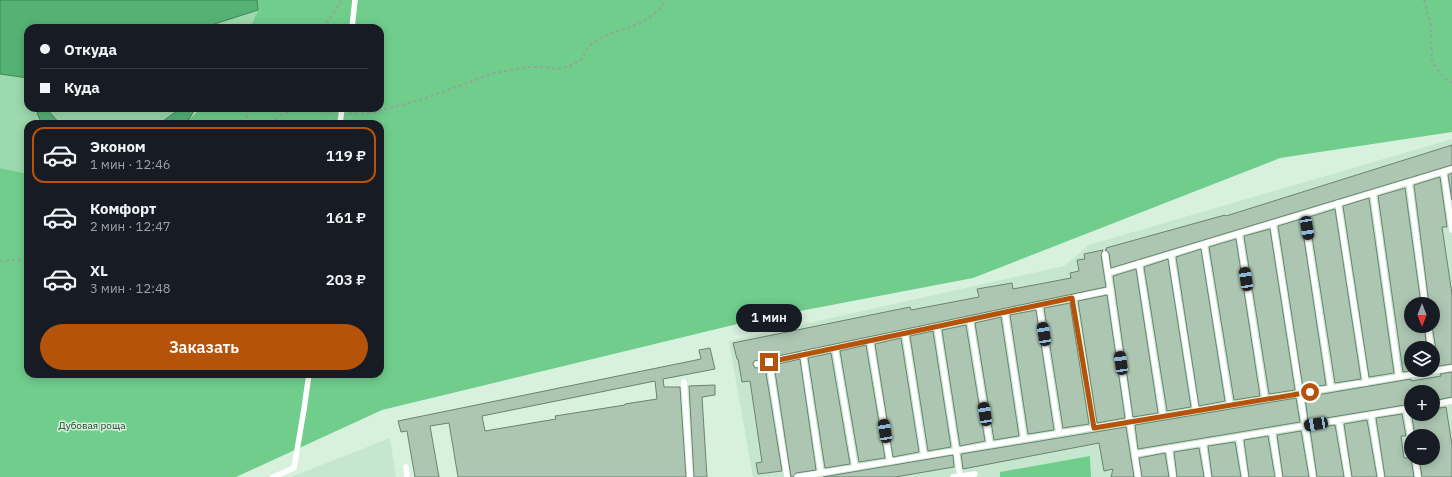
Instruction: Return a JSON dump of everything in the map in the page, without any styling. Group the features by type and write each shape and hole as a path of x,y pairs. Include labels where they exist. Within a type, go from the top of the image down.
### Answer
{"lane":[{"path":"352,24 355,0"},
{"path":"340,120 341,112"},
{"path":"1108,272 1452,169"},
{"path":"1444,175 1452,230"},
{"path":"1409,182 1424,297"},
{"path":"1373,193 1399,377"},
{"path":"1338,203 1366,383"},
{"path":"1304,214 1331,388"},
{"path":"1273,223 1312,477"},
{"path":"1239,233 1265,399"},
{"path":"1204,244 1230,405"},
{"path":"1105,254 1137,476"},
{"path":"1171,254 1196,411"},
{"path":"1138,263 1163,416"},
{"path":"757,364 1111,290"},
{"path":"1072,298 1094,428"},
{"path":"1039,305 1059,433"},
{"path":"1005,312 1024,439"},
{"path":"970,320 990,445"},
{"path":"937,326 960,476"},
{"path":"905,333 924,456"},
{"path":"870,341 890,462"},
{"path":"835,348 854,468"},
{"path":"803,354 821,473"},
{"path":"769,362 787,477"},
{"path":"1440,370 1452,368"},
{"path":"797,477 1404,376"},
{"path":"273,477 294,468 308,378"},
{"path":"684,382 690,477"},
{"path":"1440,404 1452,402"},
{"path":"1134,454 1404,410"},
{"path":"1371,415 1381,477"},
{"path":"1339,420 1348,477"},
{"path":"1272,432 1279,477"},
{"path":"1239,437 1245,477"},
{"path":"1203,443 1208,477"},
{"path":"1169,448 1173,477"},
{"path":"1416,465 1418,477"},
{"path":"406,467 408,477"},
{"path":"953,477 974,474"}],"path":[{"path":"326,24 342,0"},
{"path":"384,110 423,99 494,73 528,68 545,67 559,69 572,65 583,58 585,51 592,44 645,21 667,0"},
{"path":"1424,0 1431,26 1432,62 1444,78 1452,82"},
{"path":"275,120 281,115 289,112"},
{"path":"326,112 341,115 376,112"},
{"path":"0,261 24,259"}],"shaded area":[{"path":"0,0 257,0 258,10 214,24 24,24 24,77 0,74"},
{"path":"258,10 252,24 214,24"},
{"path":"0,74 24,77 24,112 38,112 37,113 40,120 24,120 24,173 0,168"},
{"path":"50,112 176,112 164,120 56,120"},
{"path":"50,112 56,120 40,120 37,113"},
{"path":"176,112 193,112 188,120 164,120"},
{"path":"1452,139 1452,477 1091,477 1090,456 1000,473 1000,477 753,477 729,341 1064,266 1089,245"},
{"path":"390,438 396,477 291,477"}],"green space":[{"name":"Дубовая роща","path":"257,0 1452,0 1452,132 1280,158 973,278 758,319 382,410 236,477 0,477 0,168 24,173 24,378 384,378 384,120 188,120 197,112 384,112 384,24 252,24 258,10"},
{"path":"1090,456 1091,477 1000,477 1000,472"}],"building":[{"path":"1452,145 1452,165 1111,268 1109,253 1105,250 1107,250 1106,248 1225,215 1226,216"},
{"path":"1452,173 1452,200 1448,175"},
{"path":"1440,177 1447,227 1442,227 1452,294 1452,364 1440,366 1440,341 1435,341 1433,333 1440,333 1440,297 1428,297 1414,185"},
{"path":"1405,188 1420,297 1404,297 1404,333 1425,333 1426,341 1404,341 1404,372 1403,372 1378,196"},
{"path":"1369,198 1394,373 1369,377 1343,206"},
{"path":"1335,209 1361,379 1335,383 1309,217"},
{"path":"1301,219 1326,385 1303,388 1278,226"},
{"path":"1270,229 1295,390 1269,394 1244,236"},
{"path":"1236,239 1260,396 1234,400 1209,247"},
{"path":"1201,249 1225,401 1199,406 1176,257"},
{"path":"1103,250 1101,255 1106,287 754,361 753,364 755,368 765,367 782,471 758,474 756,463 762,462 750,381 742,382 738,359 733,343 910,307 911,310 979,297 977,289 1012,283 1013,289 1071,278 1070,273 1079,271 1077,260 1085,259 1084,254"},
{"path":"1168,259 1191,407 1167,411 1144,267"},
{"path":"1136,269 1158,413 1133,417 1113,276"},
{"path":"1107,295 1125,418 1097,423 1078,301"},
{"path":"1070,303 1089,424 1063,428 1044,308"},
{"path":"1036,310 1054,430 1028,434 1010,315"},
{"path":"1001,317 1019,436 994,440 975,323"},
{"path":"966,325 985,441 960,446 942,330"},
{"path":"933,331 951,447 928,451 910,336"},
{"path":"901,338 919,452 893,457 875,344"},
{"path":"866,345 885,458 859,462 840,351"},
{"path":"710,348 715,369 663,379 664,387 680,387 686,477 458,477 449,423 430,426 439,477 415,477 407,431 401,432 398,421 701,359 699,350","holes":["655,381 657,399 555,416 556,419 485,431 482,416"]},
{"path":"831,353 850,464 825,468 808,358"},
{"path":"800,359 816,470 796,473 793,477 791,477 774,365"},
{"path":"1452,372 1452,397 1440,400 1440,385 1404,385 1404,405 1308,421 1305,397 1411,379 1411,381 1440,377 1440,374"},
{"path":"715,385 715,395 702,397 707,477 694,477 689,386"},
{"path":"1296,398 1300,422 1138,449 1135,425"},
{"path":"1446,407 1452,445 1452,477 1422,477 1420,465 1440,465 1440,429 1414,429 1413,421 1440,421 1440,408"},
{"path":"1402,414 1405,429 1404,436 1401,436 1404,465 1412,465 1414,477 1385,477 1376,418"},
{"path":"1367,420 1377,477 1352,477 1344,424"},
{"path":"1335,425 1344,477 1317,477 1310,429"},
{"path":"1126,427 1134,477 1111,477 1113,469 1104,471 1099,443 963,469 961,454"},
{"path":"1301,431 1309,477 1283,477 1277,435"},
{"path":"1268,436 1275,477 1249,477 1244,440"},
{"path":"1235,442 1241,477 1212,477 1208,446"},
{"path":"1199,448 1204,477 1177,477 1174,452"},
{"path":"1165,453 1169,477 1142,477 1139,458"},
{"path":"953,455 954,467 895,477 823,477"}],"route":[{"path":"769,362 1072,298 1094,428 1310,392"}]}
